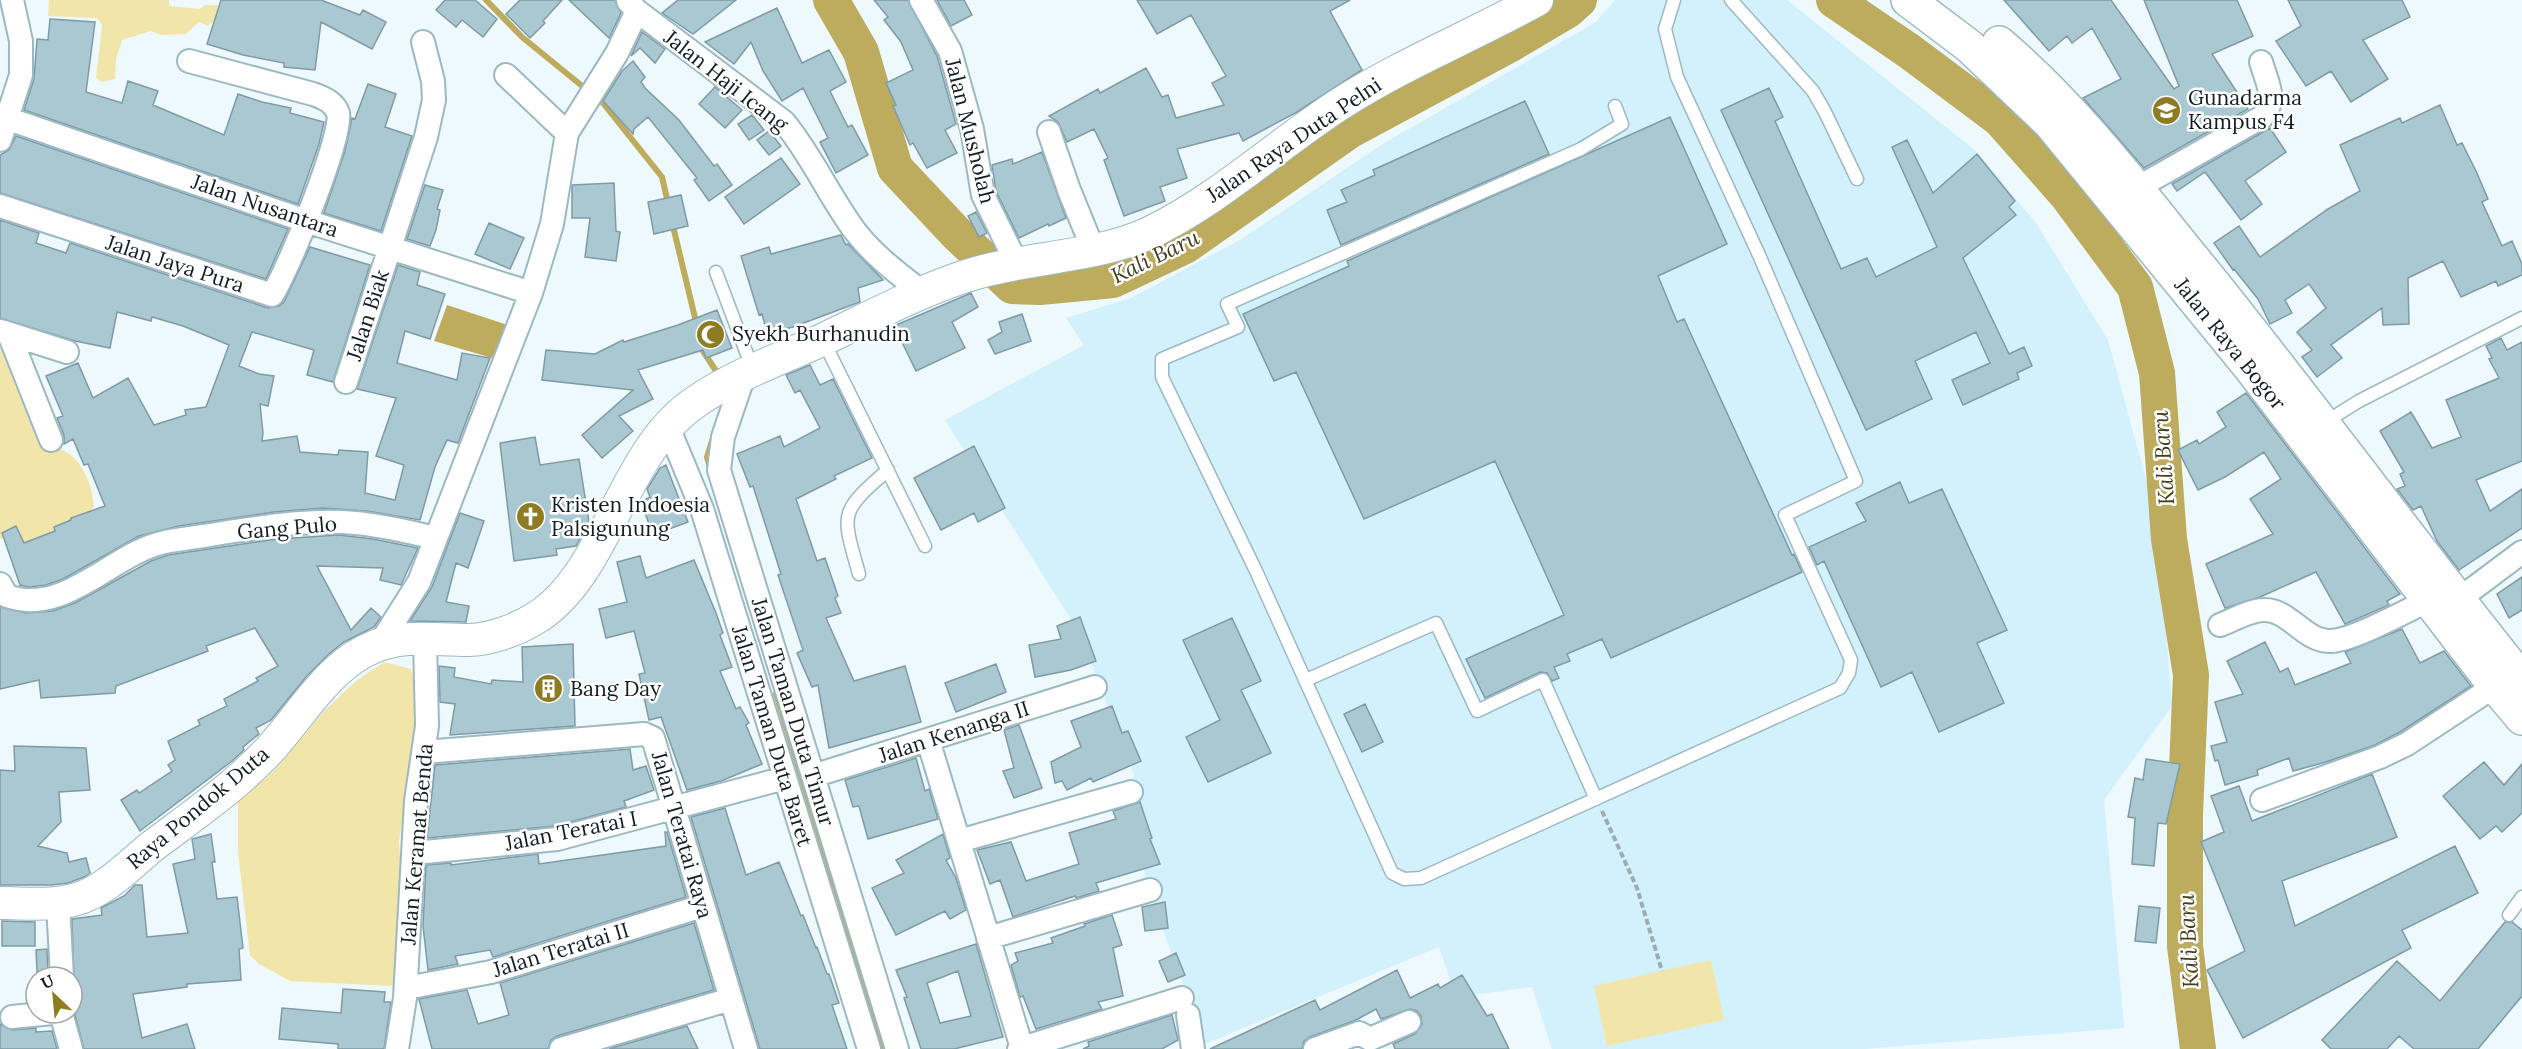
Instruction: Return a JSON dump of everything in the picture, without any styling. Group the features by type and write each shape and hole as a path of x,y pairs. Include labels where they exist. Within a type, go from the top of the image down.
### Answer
{"highway":[{"name":"Jalan Raya Bogor","path":"1908,0 1969,46 2049,123 2259,358 2323,424 2443,600"},
{"name":"Jalan Raya Bogor","path":"1946,0 2044,83 2094,136 2137,188 2259,358 2508,683 2522,717"}],"main road":[{"name":"Jalan Raya Duta Pelni","path":"1012,265 1128,242 1181,216 1342,103 1537,0"},
{"name":"Raya Pondok Duta","path":"0,903 58,904 93,892 246,774 298,718 332,675 348,662 381,642 402,638 473,640 499,635 540,616 558,600 590,556 636,473 668,427 681,413 702,397 744,375 923,293 967,276 1012,265"}],"street":[{"path":"3,125 21,75 21,41 12,0"},
{"name":"Jalan Musholah","path":"921,0 937,24 950,51 972,129 983,195 1012,265"},
{"path":"381,642 419,582 531,293 552,224 567,133 617,53 632,6"},
{"name":"Jalan Haji Icang","path":"632,6 784,122 798,139 855,231 885,264 923,293"},
{"name":"Jalan Biak","path":"346,382 426,137 434,100 433,81 423,42"},
{"path":"189,61 313,94 326,99 333,105 339,120 306,221"},
{"path":"2137,188 2262,117 2270,108 2271,97 2261,62"},
{"path":"506,75 567,133"},
{"name":"Jalan Nusantara","path":"3,125 531,293"},
{"path":"1049,132 1069,190 1094,249"},
{"name":"Jalan Jaya Pura","path":"0,206 272,295 280,283 306,221"},
{"path":"5,333 67,352"},
{"path":"5,333 51,440"},
{"name":"Jalan Taman Duta Timur","path":"744,375 723,437 719,470 897,1049"},
{"name":"Jalan Taman Duta Baret","path":"668,427 702,510 869,1049"},
{"name":"Gang Pulo","path":"0,584 7,596 22,602 49,597 78,587 139,550 164,542 314,522 355,523 436,538"},
{"path":"2220,625 2265,609 2278,613 2320,640 2331,641 2346,638 2443,600 2522,552"},
{"name":"Jalan Keramat Benda","path":"397,1049 405,998 414,820 427,726 425,638"},
{"path":"2262,800 2389,753 2508,683"},
{"name":"Jalan Kenanga II","path":"813,776 1095,687"},
{"name":"Jalan Teratai Raya","path":"424,752 644,734 653,738 746,1049"},
{"path":"928,740 1020,1048 1185,1006 1193,1049"},
{"name":"Jalan Teratai I","path":"425,852 557,838 673,810 785,778"},
{"path":"959,842 1131,792"},
{"path":"988,938 1150,890"},
{"path":"58,904 61,965"},
{"name":"Jalan Teratai II","path":"417,986 491,972 702,906"},
{"path":"561,1049 730,999"},
{"path":"12,1017 24,1016"},
{"path":"1315,1049 1364,1041 1409,1022"},
{"path":"64,1025 71,1049"}],"lane":[{"path":"1615,106 1622,124 1581,149 1227,304 1238,327 1162,360 1162,377 1256,571 1392,873 1404,879 1421,878 1840,688 1850,673 1851,660 1785,515 1856,481 1759,255 1677,77 1665,29 1674,0"},
{"path":"1731,0 1813,91 1857,179"},
{"path":"716,272 744,375"},
{"path":"2323,424 2359,401 2522,318"},
{"path":"822,339 925,546"},
{"path":"859,574 847,529 848,512 857,496 888,470"},
{"path":"1306,680 1436,622 1477,711 1543,680 1596,799"},
{"path":"2509,915 2522,897"}],"path":[{"path":"1596,799 1637,888 1662,970"}],"shaded area":[{"path":"49,0 169,0 169,6 200,9 205,5 218,5 216,19 208,26 199,22 186,34 161,35 151,31 122,40 116,59 115,79 102,82 96,78 102,25 97,18 48,16"},
{"path":"1615,0 1787,0 1976,151 2036,223 2108,340 2157,520 2172,706 2104,800 2124,1028 1864,1049 1552,1049 1532,987 1456,997 1439,947 1205,1044 1146,884 1133,772 1079,632 945,420 1084,345 1066,318 1131,298 1240,240 1384,143 1596,22"},
{"path":"447,305 511,326 499,360 434,341"},
{"path":"0,348 26,357 57,447 79,463 88,479 93,498 94,507 84,518 32,544 13,543 6,537 0,539"},
{"path":"384,662 411,669 417,688 419,729 399,841 404,911 393,986 290,981 259,964 250,955 238,852 238,802 272,773 324,711 356,681"},
{"path":"1711,960 1724,1020 1607,1046 1594,986"}],"building":[{"path":"221,0 321,0 360,15 363,10 386,22 372,49 321,22 315,70 284,67 284,63 243,55 207,44"},
{"path":"445,0 475,0 497,19 483,37 462,20 456,27 436,10"},
{"path":"520,0 562,0 543,21 545,23 530,38 506,14"},
{"path":"569,0 615,0 621,13 609,38"},
{"path":"678,0 736,0 693,34 662,13"},
{"path":"874,0 908,0 937,56 956,124 945,130 957,153 927,168 913,143 910,145 886,83 913,70 901,42 884,20 888,17"},
{"path":"937,0 964,0 972,15 951,26"},
{"path":"1137,0 1350,0 1330,11 1362,70 1297,112 1243,141 1239,133 1177,149 1187,178 1160,187 1165,201 1124,216 1104,160 1108,158 1094,129 1067,142 1058,122 1049,116 1098,89 1100,93 1146,68 1162,97 1168,95 1176,118 1224,105 1212,83 1226,76 1191,15 1157,34"},
{"path":"2004,0 2111,0 2174,89 2179,86 2144,0 2237,0 2253,36 2212,54 2248,109 2144,168 2083,98 2121,79 2092,28 2072,43 2067,36 2049,51"},
{"path":"2288,0 2402,0 2410,17 2363,40 2388,79 2351,102 2331,71 2306,86 2276,41 2301,26"},
{"path":"777,8 802,63 829,50 846,82 830,91 848,127 852,125 868,155 836,173 820,142 828,138 803,88 782,101 763,71 751,42 734,64 705,42"},
{"path":"50,19 95,22 86,92 122,103 128,81 158,91 153,105 224,135 238,94 291,108 290,113 324,122 319,144 298,204 24,110 34,79 37,39 48,40"},
{"path":"642,32 665,49 655,63 640,48 631,56"},
{"path":"633,61 645,77 641,82 645,88 679,120 714,166 717,164 732,185 709,201 694,180 697,178 648,117 634,129 633,134 603,101 622,71"},
{"path":"368,84 396,94 385,127 412,136 381,231 324,213 345,151 352,118 355,119"},
{"path":"715,87 742,110 725,128 699,104"},
{"path":"1769,88 1783,117 1775,121 1841,269 1867,258 1876,277 1937,247 1892,147 1907,140 1933,193 1977,154 2015,201 2009,207 2016,215 1963,258 2009,354 2024,347 2032,366 2017,373 2019,379 1963,405 1952,380 1990,363 1976,332 1915,361 1932,399 1866,430 1721,110"},
{"path":"1525,101 1549,154 1341,245 1327,210 1347,202 1341,190 1375,175 1373,170"},
{"path":"2440,105 2457,145 2462,143 2476,171 2488,199 2482,202 2502,246 2512,241 2522,264 2522,275 2498,286 2496,281 2461,297 2443,261 2408,278 2409,324 2383,325 2382,308 2331,345 2342,358 2317,377 2302,357 2312,350 2297,332 2326,308 2309,284 2285,300 2292,313 2270,324 2258,299 2214,243 2239,226 2260,257 2328,209 2360,191 2340,145 2400,118 2402,123"},
{"path":"752,115 764,130 749,140 738,124"},
{"path":"1670,117 1727,244 1658,276 1677,322 1684,319 1792,555 1794,554 1802,572 1611,658 1602,639 1567,654 1570,661 1554,667 1559,678 1552,681 1547,673 1540,672 1485,698 1466,659 1564,615 1495,461 1364,519 1296,372 1274,381 1243,314 1349,266 1347,261"},
{"path":"2270,128 2286,152 2245,181 2262,204 2241,220 2205,172 2177,191 2172,184"},
{"path":"769,131 781,146 769,155 757,140"},
{"path":"16,136 288,229 266,279 0,193 0,155 9,150"},
{"path":"1042,152 1066,218 1019,238 996,191 992,165 1012,159 1013,164"},
{"path":"781,158 800,184 744,224 725,197"},
{"path":"614,183 616,231 620,232 616,261 585,257 590,218 572,218 572,185"},
{"path":"425,185 443,190 437,209 440,210 436,230 430,246 407,239"},
{"path":"681,195 688,226 654,234 648,202"},
{"path":"976,212 987,233 979,237 968,216"},
{"path":"0,220 39,233 36,243 66,253 70,243 268,308 279,306 284,302 310,247 370,265 333,382 307,375 314,350 252,332 239,366 259,374 274,376 268,406 260,404 262,441 297,436 300,452 338,455 339,450 368,452 365,493 395,500 404,465 376,456 396,398 357,389 398,265 420,272 417,285 445,294 430,339 405,331 397,363 457,380 462,353 490,358 458,443 447,440 435,467 420,520 367,511 323,508 274,512 179,526 139,536 63,579 46,585 29,587 20,585 2,533 16,526 24,543 55,531 54,527 71,518 105,506 88,464 84,465 73,439 64,444 64,435 57,418 63,416 46,376 78,363 93,398 128,378 154,425 186,415 185,410 206,407 229,345 183,326 152,317 151,321 117,312 110,348 75,341 0,318"},
{"path":"489,223 524,238 510,269 475,254"},
{"path":"841,235 846,245 848,244 883,280 858,288 860,302 793,327 767,333 762,314 759,315 741,256 769,247 771,254"},
{"path":"971,293 978,307 952,322 965,348 916,371 894,326"},
{"path":"717,310 732,348 706,358 703,350 638,370 653,399 619,416 633,431 602,458 582,435 633,390 542,380 546,350 595,354 623,340 624,342 678,325"},
{"path":"1022,314 1031,341 995,354 988,340 1002,332 999,322"},
{"path":"2501,338 2507,350 2522,342 2522,461 2476,480 2490,511 2522,489 2522,528 2459,570 2437,541 2421,506 2413,510 2397,489 2405,486 2400,474 2404,472 2380,431 2411,412 2432,448 2461,437 2446,400 2499,378 2489,359 2492,358 2486,346"},
{"path":"810,365 820,385 833,379 872,458 834,476 836,479 796,499 817,561 825,558 838,596 835,598 841,613 826,618 854,681 905,666 921,722 829,748 818,685 812,687 797,653 803,650 778,575 781,574 753,486 750,487 737,454 780,436 784,447 820,428 800,390 795,393 786,375"},
{"path":"2246,393 2400,594 2387,601 2389,605 2345,624 2316,572 2260,597 2225,608 2206,564 2273,534 2250,499 2281,479 2264,452 2225,477 2198,490 2178,450 2197,440 2199,444 2226,427 2217,412"},
{"path":"535,437 540,465 579,459 589,522 576,546 556,549 557,555 514,561 500,443"},
{"path":"974,446 1005,508 978,522 974,513 941,530 914,478"},
{"path":"666,465 688,522 653,535 641,502 650,497 647,489 660,468"},
{"path":"1900,482 1909,503 1942,489 2007,630 1977,643 2004,703 1939,732 1912,672 1881,687 1824,561 1817,565 1809,547 1866,521 1856,503"},
{"path":"460,513 484,521 468,568 456,563 446,602 469,606 466,622 410,621 432,587"},
{"path":"339,535 418,548 401,585 380,580 383,568 317,566 351,630 371,608 381,617 374,627 344,642 329,654 306,677 271,720 256,728 259,734 243,747 244,750 232,761 140,831 121,800 137,790 139,793 172,771 168,765 175,760 168,741 200,725 198,720 227,706 224,699 258,681 256,678 278,666 255,628 206,646 208,651 116,686 115,693 41,698 39,680 0,689 0,607 26,613 53,611 75,603 151,561 168,555 277,539"},
{"path":"640,556 646,578 694,560 716,613 723,633 720,635 732,667 720,671 736,709 740,707 749,723 746,725 762,764 721,781 687,790 661,717 649,720 639,674 645,673 634,631 606,638 599,609 627,602 617,562"},
{"path":"2522,577 2522,610 2509,618 2497,594"},
{"path":"1080,617 1096,661 1071,670 1035,677 1029,645 1061,639 1057,626"},
{"path":"1232,618 1261,681 1241,690 1271,753 1208,782 1186,737 1220,720 1183,640"},
{"path":"2402,629 2420,663 2444,651 2471,686 2400,732 2375,745 2293,771 2289,758 2257,770 2258,775 2225,785 2218,760 2215,761 2211,746 2227,742 2215,702 2243,694 2227,661 2265,642 2280,672 2288,668 2295,685 2351,663 2345,652"},
{"path":"573,644 575,726 450,735 455,704 440,702 439,666 455,668 454,677 491,684 492,680 523,682 522,647"},
{"path":"996,664 1006,692 956,712 945,683"},
{"path":"1365,704 1383,742 1362,752 1344,714"},
{"path":"1112,706 1122,733 1128,731 1141,761 1093,782 1091,778 1067,790 1062,781 1055,783 1051,762 1081,747 1071,721"},
{"path":"1019,725 1042,788 1014,798 1003,771 1014,768 1004,730"},
{"path":"14,746 86,748 90,790 59,792 61,822 38,846 67,853 69,862 86,858 90,873 84,877 68,883 51,885 0,885 0,770 15,771"},
{"path":"630,749 633,770 646,766 654,790 624,801 626,807 555,826 427,838 435,765"},
{"path":"916,758 925,791 929,789 938,819 868,839 859,806 853,807 845,780"},
{"path":"2146,759 2180,764 2166,824 2158,823 2154,866 2132,864 2135,818 2128,817 2135,778 2143,780"},
{"path":"2484,762 2504,785 2522,764 2522,813 2502,832 2496,826 2480,839 2443,796"},
{"path":"2372,774 2397,837 2282,881 2295,926 2455,846 2478,893 2402,930 2411,948 2243,1038 2207,970 2245,951 2201,842 2224,832 2211,796 2239,786 2252,821"},
{"path":"1140,802 1152,838 1150,839 1160,864 1096,883 1099,891 1076,898 1075,896 1013,917 1000,880 990,884 977,850 1011,842 1026,881 1079,864 1069,833 1116,819 1113,811"},
{"path":"725,808 746,875 779,862 801,916 803,915 827,974 829,974 839,1003 832,1005 847,1049 760,1049 691,817"},
{"path":"665,832 667,832 686,897 493,957 490,950 455,956 458,964 428,970 423,926 426,865 451,863 451,865 538,854 539,864 666,846"},
{"path":"211,834 217,899 237,897 243,948 239,949 241,980 187,984 187,987 133,994 142,1038 187,1024 195,1049 84,1049 78,1025 84,1025 84,965 73,965 72,919 102,915 101,908 124,896 135,885 142,885 147,937 188,933 173,864 195,859 192,839"},
{"path":"943,834 950,858 946,860 956,878 966,910 950,919 945,911 896,935 872,888 904,873 896,860"},
{"path":"1165,902 1168,928 1145,931 1142,907"},
{"path":"2139,906 2160,908 2156,943 2135,941"},
{"path":"1112,915 1122,945 1113,948 1123,996 1098,1002 1102,1009 1036,1029 1023,996 1020,997 1011,965 1018,961 1015,953 1053,943 1051,938"},
{"path":"2,921 35,922 35,946 2,946"},
{"path":"2505,922 2512,922 2522,930 2522,996 2478,1049 2414,1049 2399,1036 2387,1049 2331,1049 2322,1040 2397,961 2440,1001"},
{"path":"694,923 714,990 557,1036 551,1040 548,1049 432,1049 419,999 467,990 478,1024 509,1015 500,983"},
{"path":"976,944 1003,1037 954,1049 921,1049 904,998 907,997 896,970","holes":["958,971 971,1016 940,1023 927,983"]},
{"path":"47,949 48,965 37,965 36,950"},
{"path":"1176,953 1185,975 1168,982 1159,961"},
{"path":"1397,970 1410,998 1438,984 1440,988 1462,975 1487,1016 1492,1014 1509,1049 1395,1049 1393,1044 1415,1034 1422,1024 1421,1016 1417,1011 1410,1009 1381,1019 1376,1009 1356,1020 1310,1037 1304,1041 1302,1049 1210,1049 1315,1000 1320,1010"},
{"path":"343,989 385,992 384,1002 391,1002 384,1049 338,1049 338,1044 279,1039 282,1008 341,1013"},
{"path":"1172,1015 1178,1040 1162,1049 1083,1049 1089,1046 1088,1042"},
{"path":"0,1024 13,1030 36,1028 36,1032 52,1031 57,1049 0,1049"},
{"path":"687,1026 698,1049 609,1049"}],"waterway":[{"path":"486,0 522,37 603,103 662,177 668,203"},
{"name":"Kali Baru","path":"831,0 861,52 895,168 957,234 1012,286 1040,287 1113,280 1185,246 1349,131 1509,45 1568,10 1579,0"},
{"name":"Kali Baru","path":"1834,0 1909,51 2000,119 2067,195 2135,287 2157,373 2169,539 2191,675 2185,815 2185,946 2198,1049"},
{"path":"672,222 697,326"},
{"path":"701,345 720,377"},
{"path":"710,468 707,457 713,438"},
{"path":"776,694 885,1049"}],"place":[{"name":"Gunadarma Kampus F4","path":"2167,110"},
{"name":"Syekh Burhanudin","path":"711,334"},
{"name":"Kristen Indoesia Palsigunung","path":"530,517"},
{"name":"Bang Day","path":"549,689"}]}
